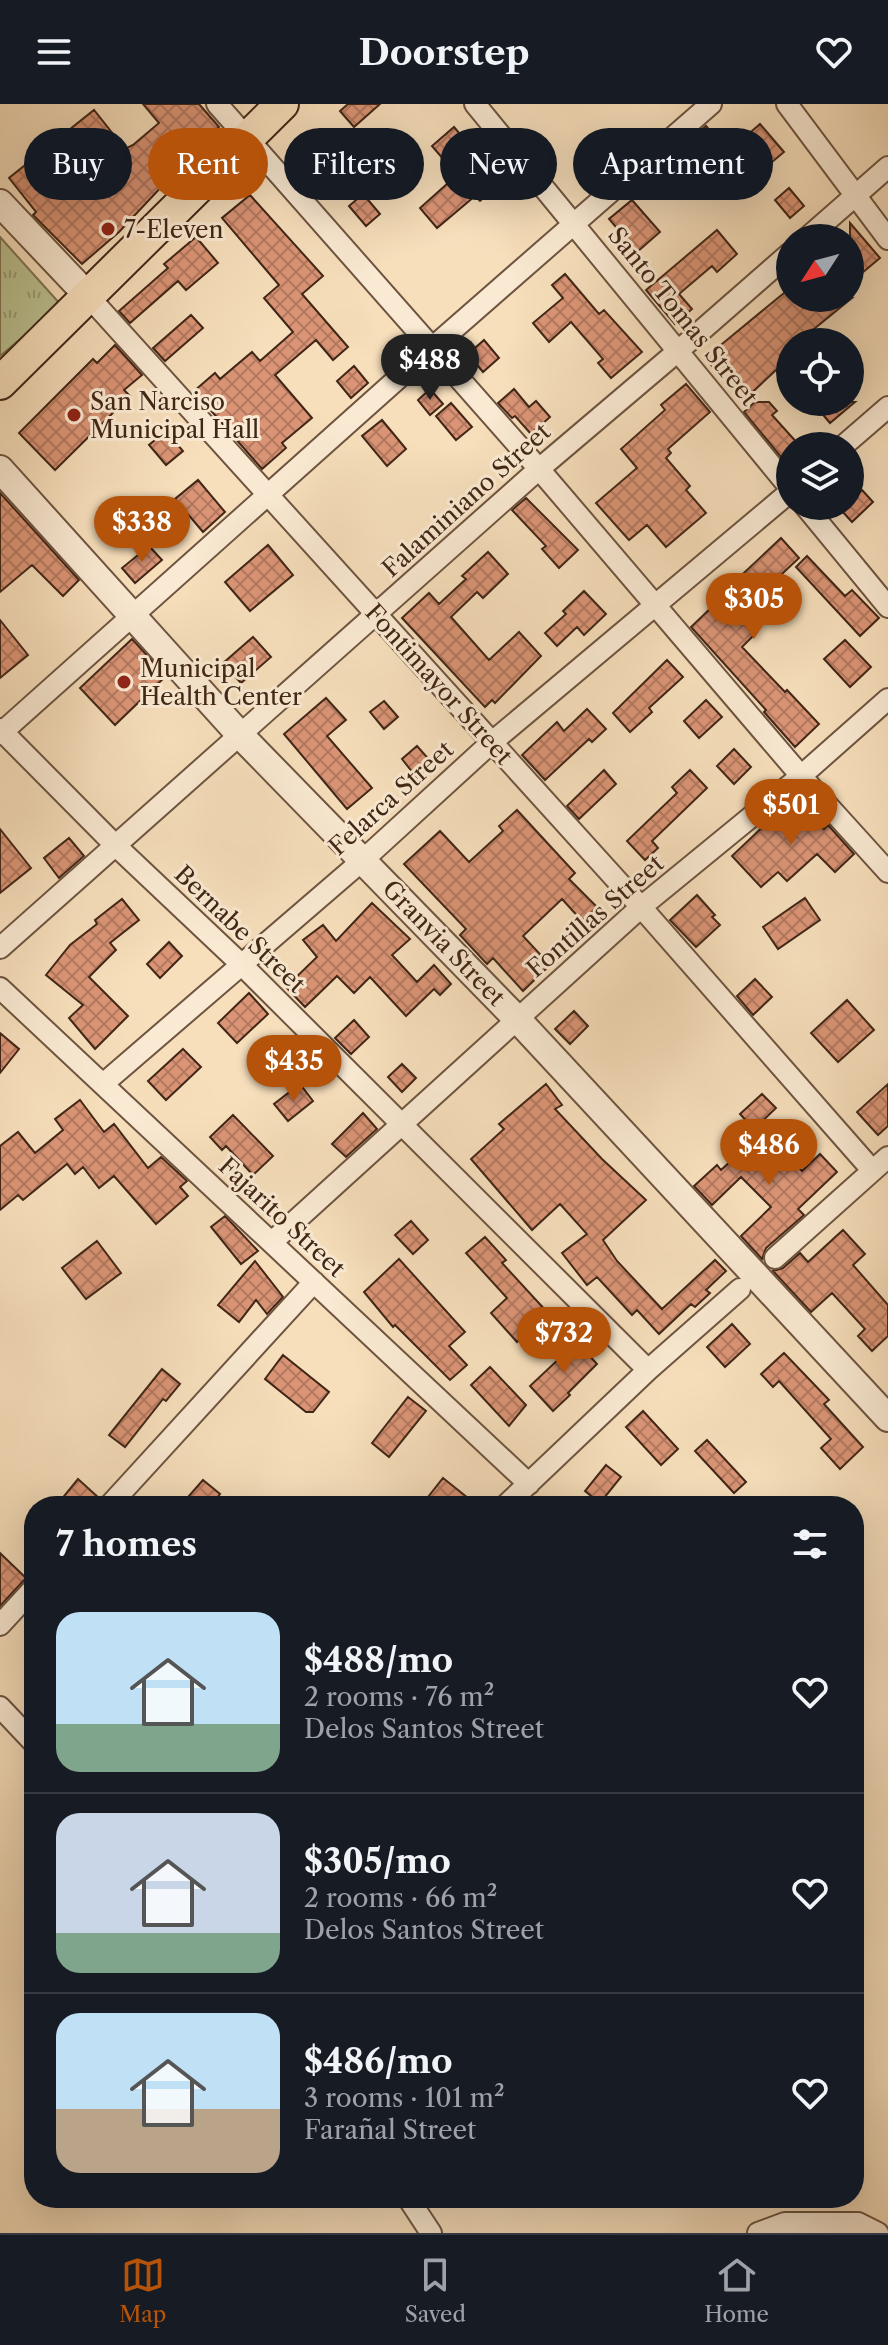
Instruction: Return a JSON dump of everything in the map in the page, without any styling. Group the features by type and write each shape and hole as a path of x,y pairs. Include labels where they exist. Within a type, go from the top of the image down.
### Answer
{"main road":[{"path":"258,128 282,104"},
{"path":"0,383 186,200"}],"street":[{"path":"217,104 239,128"},
{"name":"Santo Tomas Street","path":"475,104 776,473"},
{"path":"1,732 711,104"},
{"path":"787,104 888,239"},
{"path":"268,161 539,469 801,776 888,872"},
{"path":"823,224 888,167"},
{"name":"Fontimayor Street","path":"0,203 89,297 641,907 880,1164"},
{"name":"Falaminiano Street","path":"0,948 539,469 776,265"},
{"path":"859,432 888,407"},
{"name":"Granvia Street","path":"0,469 241,736 518,1020 888,1418"},
{"name":"Felarca Street","path":"103,1084 363,860 491,743 776,502"},
{"path":"817,520 888,607"},
{"name":"Fontillas Street","path":"272,1242 641,907 801,776 888,699"},
{"name":"Bernabe Street","path":"1,732 242,965 648,1370"},
{"name":"Fajarito Street","path":"0,988 529,1484"},
{"path":"775,1258 880,1164"},
{"path":"118,1496 314,1282"},
{"path":"516,1496 648,1370 740,1289"},
{"path":"0,1625 24,1599"},
{"path":"0,1707 24,1732"},
{"path":"415,2208 431,2233"},
{"path":"758,2233 785,2223 858,2223 878,2233"}],"green space":[{"path":"0,237 61,305 0,356"}],"building":[{"path":"143,104 199,104 219,127 153,128 159,123"},
{"path":"348,104 380,104 354,127 340,111"},
{"path":"94,110 108,128 72,128"},
{"path":"148,132 149,200 82,264 33,215 36,212 26,200 132,200 133,145"},
{"path":"440,139 440,155 432,146"},
{"path":"773,139 784,152 773,161"},
{"path":"24,166 24,197 9,178"},
{"path":"789,188 804,206 790,218 775,200"},
{"path":"440,190 440,200 470,200 437,228 420,208"},
{"path":"244,200 255,200 323,276 302,294 348,347 333,360 316,340 275,375 312,418 282,443 286,448 262,469 194,391 215,373 220,379 252,352 260,361 293,332 264,298 279,285 222,218"},
{"path":"356,200 368,200 380,214 366,226 349,206"},
{"path":"632,200 660,232 637,252 609,219"},
{"path":"717,230 737,254 717,272 712,266 679,294 692,309 675,324 646,290"},
{"path":"196,237 218,263 186,290 178,281 130,323 119,311 168,268 164,264"},
{"path":"864,239 880,258 864,271"},
{"path":"565,274 599,314 604,310 642,352 611,378 598,363 603,359 571,322 549,342 533,323 563,298 552,285"},
{"path":"776,300 776,312 835,312 815,328 776,328 776,370 743,401 705,358"},
{"path":"191,315 203,328 165,361 153,348"},
{"path":"484,340 499,358 483,372 468,354"},
{"name":"San Narciso Municipal Hall","path":"115,345 142,375 124,390 130,396 55,470 19,433 93,359 97,363"},
{"path":"354,366 368,383 351,398 337,381"},
{"path":"686,384 710,412 668,449 671,453 666,458 690,486 686,490 706,513 666,547 647,525 629,540 596,503 637,468 621,449 665,410 661,405"},
{"path":"430,389 443,404 430,415 418,400"},
{"path":"514,389 529,407 536,401 550,417 531,434 498,403"},
{"path":"755,402 769,402 776,410 772,415 787,432 776,432 776,451 744,412"},
{"path":"451,403 472,427 456,440 436,416"},
{"path":"824,416 838,416 830,423"},
{"path":"382,420 406,449 387,466 362,436"},
{"path":"166,431 183,451 166,465 149,445"},
{"path":"198,480 225,512 203,532 175,499"},
{"path":"864,492 873,502 864,511"},
{"path":"0,493 79,580 63,596 32,565 0,592"},
{"path":"526,498 578,550 559,568 542,549 546,546 512,510"},
{"path":"781,538 799,558 738,615 755,634 742,647 819,724 795,747 691,627 715,604 709,597 726,581 730,586"},
{"path":"268,545 293,575 250,611 225,582"},
{"path":"149,546 162,560 135,583 122,568"},
{"path":"488,552 508,574 483,598 477,592 451,617 489,660 519,632 541,656 495,703 492,700 485,707 402,618 429,593 439,604 466,579 462,576"},
{"path":"807,556 845,596 852,590 879,618 860,636 796,567"},
{"path":"584,591 606,614 584,635 577,627 557,646 545,633 566,614 563,611"},
{"path":"0,620 28,655 0,678"},
{"path":"253,637 271,657 241,683 223,663"},
{"name":"Municipal Health Center","path":"132,639 166,676 115,725 80,688"},
{"path":"845,640 871,667 850,687 824,659"},
{"path":"667,660 683,677 649,708 652,712 630,732 613,713"},
{"path":"326,698 346,720 327,736 372,788 347,809 284,734"},
{"path":"706,700 722,717 699,738 684,721"},
{"path":"384,701 398,717 384,729 370,712"},
{"path":"587,709 606,729 592,742 589,739 545,780 522,755 557,722 564,731"},
{"path":"417,746 433,764 417,778 402,759"},
{"path":"734,749 751,767 734,784 717,766"},
{"path":"604,770 616,784 579,819 567,806"},
{"path":"690,770 707,788 652,841 658,848 645,860 627,841 677,793 672,787"},
{"path":"798,801 824,829 828,825 854,854 835,872 817,854 787,881 778,872 761,887 732,856 769,821 772,825"},
{"path":"517,810 575,873 569,879 597,907 582,921 562,899 523,936 550,965 523,991 493,958 487,964 460,935 466,929 404,864 440,831 469,862 503,831 499,826"},
{"path":"0,829 31,868 0,893"},
{"path":"69,838 84,856 59,878 44,858"},
{"path":"697,895 720,925 696,947 670,920"},
{"path":"805,898 820,920 778,949 763,927"},
{"path":"122,899 139,920 110,943 116,950 89,977 128,1016 95,1049 69,1018 83,1005 46,975 70,945 97,924 95,920"},
{"path":"372,903 410,939 392,955 417,982 434,965 451,984 440,995 434,989 406,1016 370,977 354,993 337,976 305,1007 286,987 317,957 303,940 323,925 336,941"},
{"path":"169,942 182,956 160,978 147,964"},
{"path":"755,979 772,997 753,1015 737,996"},
{"path":"249,993 268,1014 237,1043 218,1023"},
{"path":"847,1000 874,1030 838,1062 811,1033"},
{"path":"574,1011 588,1026 570,1044 555,1029"},
{"path":"354,1020 369,1037 351,1054 335,1038"},
{"path":"0,1033 19,1049 0,1073"},
{"path":"183,1049 201,1067 166,1100 148,1081"},
{"path":"402,1064 416,1078 402,1092 388,1077"},
{"path":"300,1084 313,1101 288,1121 274,1104"},
{"path":"546,1084 562,1105 555,1109 646,1200 603,1240 617,1261 662,1309 715,1260 726,1271 706,1290 710,1293 695,1307 691,1304 659,1334 637,1310 632,1315 597,1277 587,1285 562,1253 587,1234 560,1204 532,1230 471,1159 504,1129 499,1124"},
{"path":"888,1084 888,1126 878,1135 857,1112"},
{"path":"762,1094 776,1108 754,1129 740,1114"},
{"path":"80,1100 104,1132 114,1124 148,1168 161,1157 187,1181 180,1187 188,1196 156,1224 114,1176 99,1188 83,1167 75,1174 67,1164 23,1200 18,1195 0,1210 0,1146 18,1132 35,1153 63,1130 55,1119"},
{"path":"363,1113 377,1129 346,1157 332,1144"},
{"path":"233,1115 273,1156 253,1175 226,1146 222,1150 210,1137"},
{"path":"765,1130 802,1171 820,1154 837,1172 798,1209 804,1215 766,1248 762,1259 741,1236 771,1207 741,1177 712,1205 694,1186 717,1165 721,1170"},
{"path":"225,1216 258,1251 241,1264 211,1227"},
{"path":"411,1221 428,1240 413,1254 395,1235"},
{"path":"843,1230 865,1254 853,1265 888,1305 888,1336 872,1351 858,1336 865,1329 832,1293 811,1312 773,1271 783,1268 800,1253 808,1262"},
{"path":"485,1237 506,1260 502,1263 548,1313 517,1342 491,1313 507,1298 466,1253"},
{"path":"97,1241 121,1273 86,1299 62,1268"},
{"path":"399,1259 465,1332 449,1346 467,1365 450,1380 395,1325 393,1327 364,1292"},
{"path":"255,1261 283,1297 267,1314 256,1300 239,1322 218,1305"},
{"path":"732,1324 750,1344 725,1367 707,1347"},
{"path":"575,1340 597,1364 553,1411 530,1386"},
{"path":"784,1353 829,1400 824,1404 863,1447 840,1469 821,1448 831,1439 779,1381 773,1387 761,1374"},
{"path":"283,1355 329,1392 313,1412 306,1412 265,1379"},
{"path":"490,1367 526,1405 509,1426 471,1385"},
{"path":"162,1369 180,1384 166,1401 163,1399 125,1447 109,1435"},
{"path":"408,1397 426,1411 389,1457 372,1443"},
{"path":"643,1411 678,1449 661,1465 626,1427"},
{"path":"707,1440 746,1482 734,1493 695,1451"},
{"path":"606,1465 621,1477 606,1496 591,1496 585,1491"},
{"path":"443,1478 466,1496 429,1496"},
{"path":"78,1479 97,1496 64,1496"},
{"path":"203,1480 220,1494 218,1496 189,1496"},
{"path":"0,1553 24,1576 24,1580 0,1606"}],"place":[{"name":"7-Eleven","path":"108,229"},
{"name":"San Narciso Municipal Hall","path":"74,415"},
{"name":"Municipal Health Center","path":"124,682"}]}
